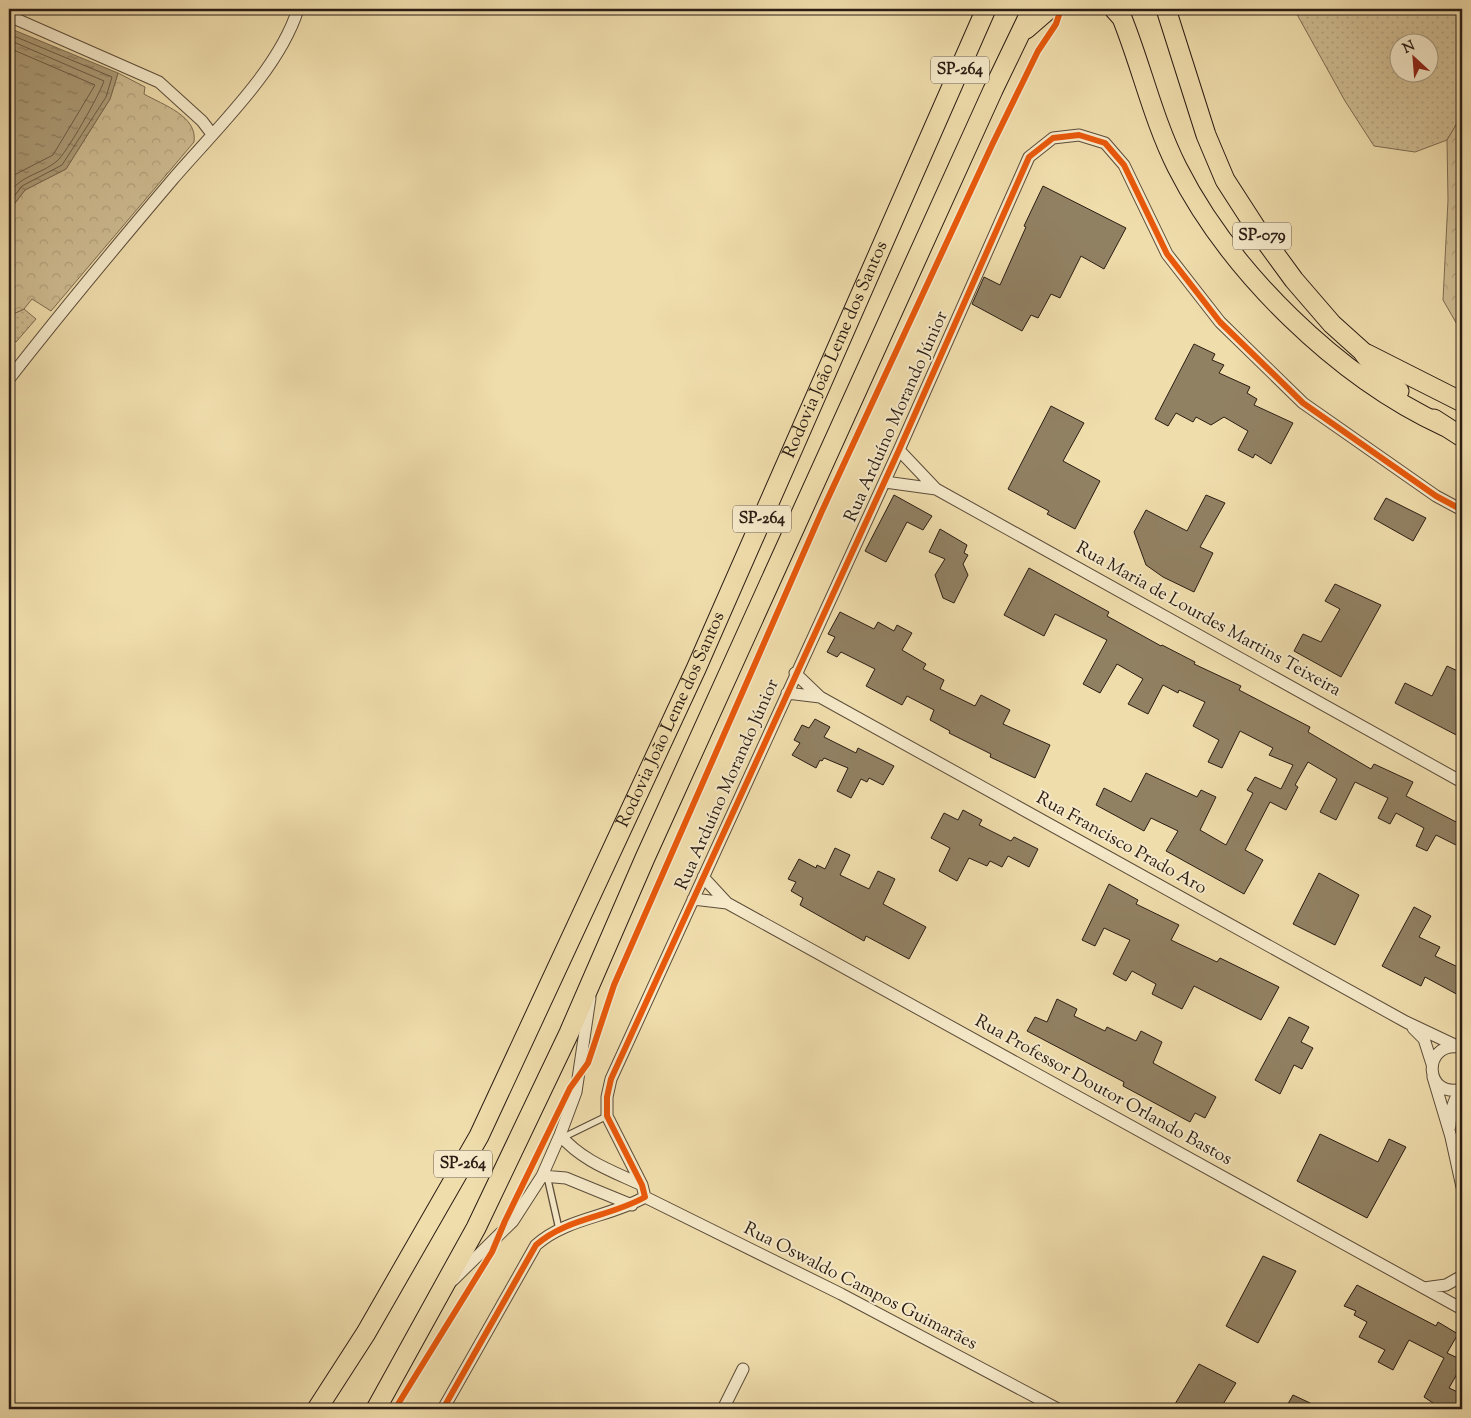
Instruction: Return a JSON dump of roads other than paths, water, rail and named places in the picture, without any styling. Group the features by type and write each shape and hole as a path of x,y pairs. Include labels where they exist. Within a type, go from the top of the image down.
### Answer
{"main road":[{"name":"Rodovia João Leme dos Santos","path":"317,1409 366,1333 479,1136 696,668 986,9"},
{"name":"Rodovia João Leme dos Santos","path":"376,1409 476,1228 570,1033 649,849 1017,36 1032,9"},
{"path":"1017,36 1050,9"},
{"path":"1114,9 1122,18 1152,109 1177,167 1202,211 1248,270 1299,326 1340,361 1368,383 1410,410 1444,426"},
{"name":"SP-079","path":"1166,9 1206,136 1225,180 1256,228 1301,288 1332,324 1362,351 1383,379 1444,426 1462,437"},
{"path":"1180,9 1196,100"},
{"name":"SP-079","path":"1362,351 1413,379 1462,402"}],"street":[{"path":"9,379 84,284 266,71 292,27 298,9"},
{"path":"9,16 159,82 202,121 212,134"},
{"name":"Rua Arduíno Morando Júnior","path":"645,1197 642,1185 607,1116 607,1097 611,1079 795,673 885,482 1029,157 1052,138 1079,135 1105,142 1124,164 1167,254 1220,322 1303,403 1436,496 1462,510"},
{"name":"Rua Maria de Lourdes Martins Teixeira","path":"899,450 936,489 1462,782"},
{"name":"Rua Maria de Lourdes Martins Teixeira","path":"885,482 936,489"},
{"name":"Rua Francisco Prado Aro","path":"795,673 820,697 1406,1022 1461,1048"},
{"name":"Rua Francisco Prado Aro","path":"787,692 820,697"},
{"name":"Rua Professor Doutor Orlando Bastos","path":"703,877 727,903 1462,1309"},
{"name":"Rua Professor Doutor Orlando Bastos","path":"693,899 727,903"},
{"path":"441,1292 504,1231 545,1176 576,1092 593,979"},
{"name":"Rua Francisco Prado Aro","path":"1406,1022 1424,1039 1432,1064 1433,1078 1451,1137"},
{"path":"1432,1064 1439,1052 1453,1047 1461,1048"},
{"path":"1433,1078 1442,1088 1449,1091 1462,1090"},
{"path":"1462,1090 1456,1097 1452,1108 1451,1137 1462,1187"},
{"path":"561,1136 575,1152 592,1163 642,1185"},
{"path":"545,1176 566,1178 632,1205"},
{"path":"444,1409 536,1245 559,1229 632,1205 645,1197"},
{"name":"Rua Oswaldo Campos Guimarães","path":"645,1197 841,1294 1056,1408"},
{"path":"1423,1288 1446,1285 1462,1276"},
{"path":"723,1409 743,1369"}],"lane":[{"path":"561,1136 607,1116"},
{"path":"545,1176 559,1229"}],"water":[{"path":"9,28 118,73 110,99 66,169 25,190 9,211"}]}
